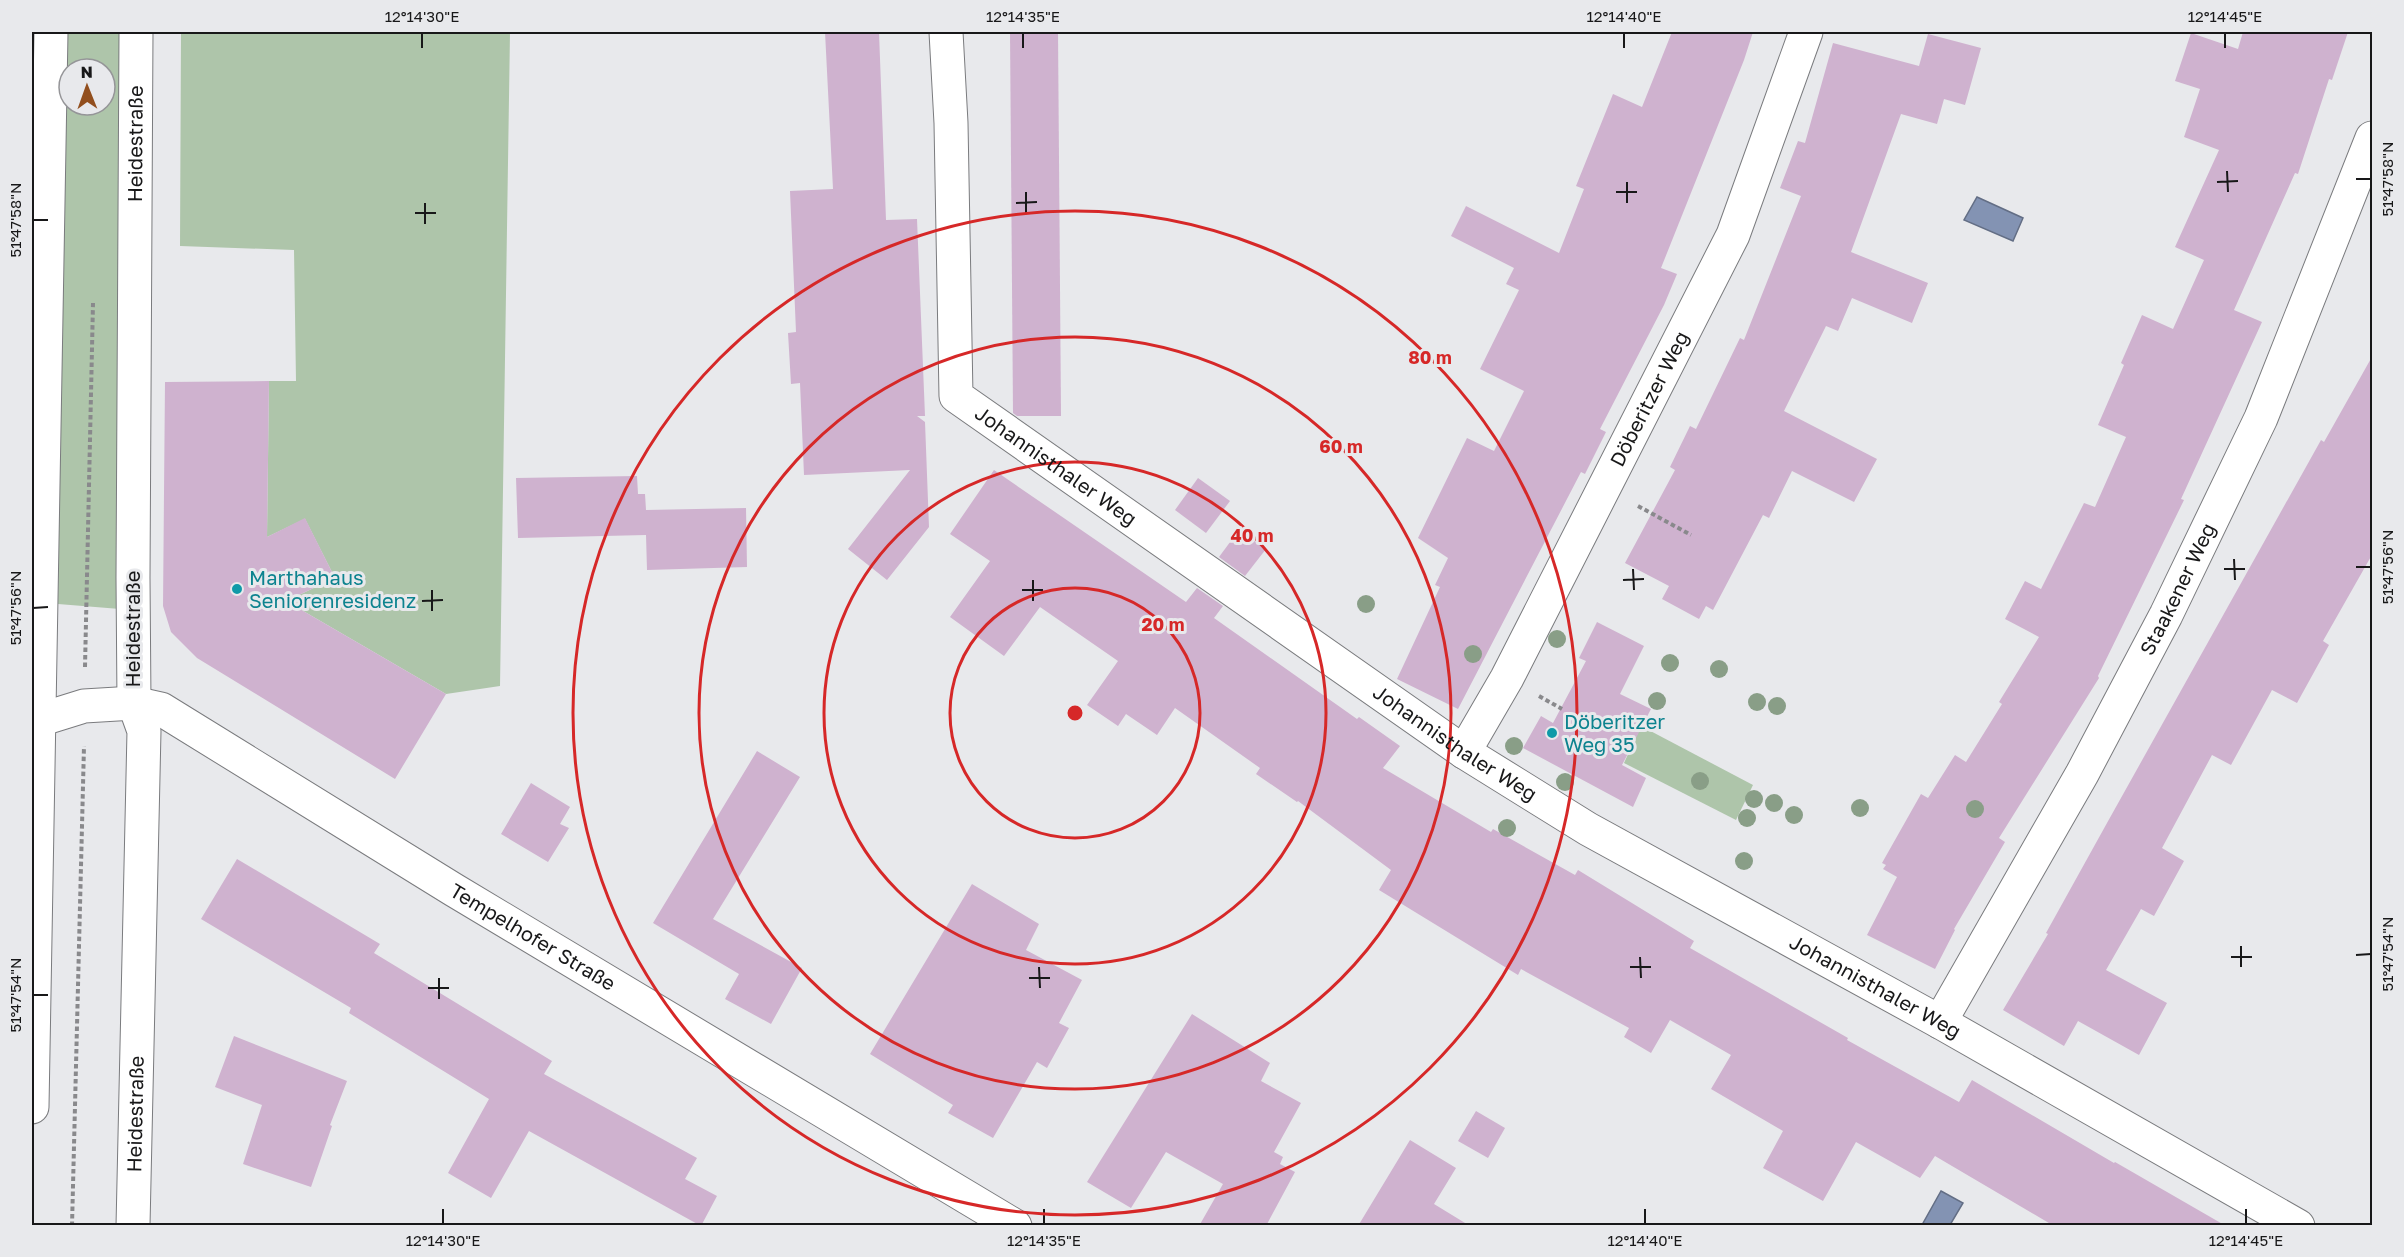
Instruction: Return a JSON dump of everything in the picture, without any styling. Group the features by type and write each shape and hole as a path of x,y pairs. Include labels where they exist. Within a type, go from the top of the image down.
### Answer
{"street":[{"path":"32,1107 39,720 36,657 38,381 51,32"},
{"name":"Heidestraße","path":"133,1226 144,731 134,703 136,32"},
{"name":"Johannisthaler Weg","path":"946,32 951,123 956,396 1464,752 1588,830 1940,1022 2298,1226"},
{"name":"Döberitzer Weg","path":"1464,752 1508,678 1733,235 1806,32"},
{"name":"Staakener Weg","path":"1940,1022 2082,774 2166,615 2261,418 2373,138"},
{"name":"Tempelhofer Straße","path":"39,720 84,706 134,703 161,709 454,890 1015,1226"}],"path":[{"path":"72,1226 90,463"},
{"path":"1607,487 1691,535"}],"green space":[{"path":"65,32 124,32 120,609 58,604 64,117 117,117 117,57 65,57"},
{"path":"181,32 510,32 500,686 446,694 286,601 335,578 305,519 267,537 269,381 296,381 294,250 180,246"},
{"path":"1641,726 1753,785 1736,820 1624,763"}],"water":[{"path":"1977,197 2023,218 2013,241 1964,220"},
{"path":"1941,1191 1963,1203 1950,1225 1922,1225"}],"building":[{"path":"825,32 879,32 886,220 917,219 925,416 917,416 925,422 929,527 887,580 848,549 910,470 804,475 800,383 791,384 788,333 796,332 790,191 833,189"},
{"path":"1010,32 1058,32 1061,416 1017,416 1013,413"},
{"path":"1672,32 1753,32 1661,268 1677,274 1664,305 1600,429 1606,432 1585,474 1581,472 1458,709 1397,679 1440,587 1435,585 1448,558 1418,538 1467,438 1494,451 1524,391 1480,369 1519,290 1506,284 1514,268 1451,236 1466,206 1559,253 1584,189 1576,186 1613,94 1642,107"},
{"path":"2243,32 2348,32 2332,80 2329,79 2298,174 2295,173 2234,310 2262,322 2181,499 2184,500 2099,678 1999,838 2005,842 1954,929 1935,969 1867,935 1897,877 1883,869 1886,865 1882,863 1921,794 1928,798 1955,755 1966,762 2002,704 1999,702 2039,637 2005,619 2025,581 2041,589 2084,503 2095,507 2126,437 2098,425 2124,365 2121,363 2142,315 2173,329 2204,260 2175,247 2219,150 2184,137 2200,89 2175,81 2191,33 2238,49"},
{"path":"1928,34 1981,48 1965,105 1944,99 1937,124 1901,114 1851,252 1928,283 1912,323 1852,298 1838,331 1826,326 1784,411 1877,459 1854,502 1792,471 1769,518 1763,515 1713,610 1706,606 1699,619 1662,599 1669,586 1625,563 1675,470 1670,467 1690,426 1696,429 1740,338 1744,340 1801,196 1780,188 1798,141 1805,143 1833,43 1919,66"},
{"path":"2373,355 2373,553 2323,641 2329,645 2297,703 2272,690 2231,765 2212,755 2162,848 2184,861 2154,916 2141,909 2106,970 2167,1003 2139,1055 2078,1021 2064,1046 2003,1010 2048,934 2046,933 2321,440 2324,442"},
{"name":"Marthahaus Seniorenresidenz","path":"269,381 267,537 305,518 335,578 286,601 446,694 395,779 197,658 171,632 163,606 165,382"},
{"path":"994,470 1186,602 1197,588 1223,606 1214,618 1357,719 1359,717 1400,746 1383,768 1491,832 1493,829 1575,875 1578,870 1694,941 1690,948 1848,1038 1847,1040 1959,1102 1972,1080 2226,1226 2054,1226 1935,1156 1920,1178 1856,1142 1823,1201 1763,1168 1783,1131 1711,1089 1731,1055 1670,1020 1651,1053 1624,1037 1629,1028 1521,969 1518,975 1379,890 1391,870 1298,801 1256,774 1260,768 1175,708 1157,735 1126,714 1118,726 1087,705 1118,661 1040,607 1004,656 950,617 990,561 950,534"},
{"path":"637,476 638,494 645,494 646,510 746,508 747,567 647,570 646,535 518,538 516,478"},
{"path":"1198,478 1230,501 1206,533 1175,510"},
{"path":"1239,530 1266,549 1245,576 1219,557"},
{"path":"1597,622 1644,646 1620,694 1651,709 1622,765 1646,778 1633,807 1523,748 1541,716 1553,723 1586,661 1579,658"},
{"path":"757,751 800,777 713,919 802,968 771,1024 725,999 739,974 653,923"},
{"path":"531,783 570,807 560,824 569,828 548,862 501,834"},
{"path":"237,859 380,944 374,953 552,1061 544,1074 697,1158 685,1179 717,1196 701,1226 529,1131 491,1198 448,1173 489,1099 349,1013 351,1008 201,919"},
{"path":"972,884 1039,924 1026,950 1082,980 1059,1023 1069,1028 1047,1068 1037,1062 993,1138 948,1113 953,1105 870,1054"},
{"path":"1192,1014 1270,1063 1261,1081 1301,1103 1274,1152 1283,1157 1280,1164 1295,1172 1266,1226 1199,1226 1223,1184 1166,1152 1131,1208 1087,1182"},
{"path":"234,1036 347,1081 330,1125 332,1126 311,1187 243,1164 262,1105 215,1087"},
{"path":"1476,1111 1505,1128 1488,1158 1458,1141"},
{"path":"1410,1140 1456,1168 1434,1204 1470,1226 1358,1226"}],"place":[{"name":"Marthahaus Seniorenresidenz","path":"237,589"},
{"name":"Döberitzer Weg 35","path":"1552,733"}]}
